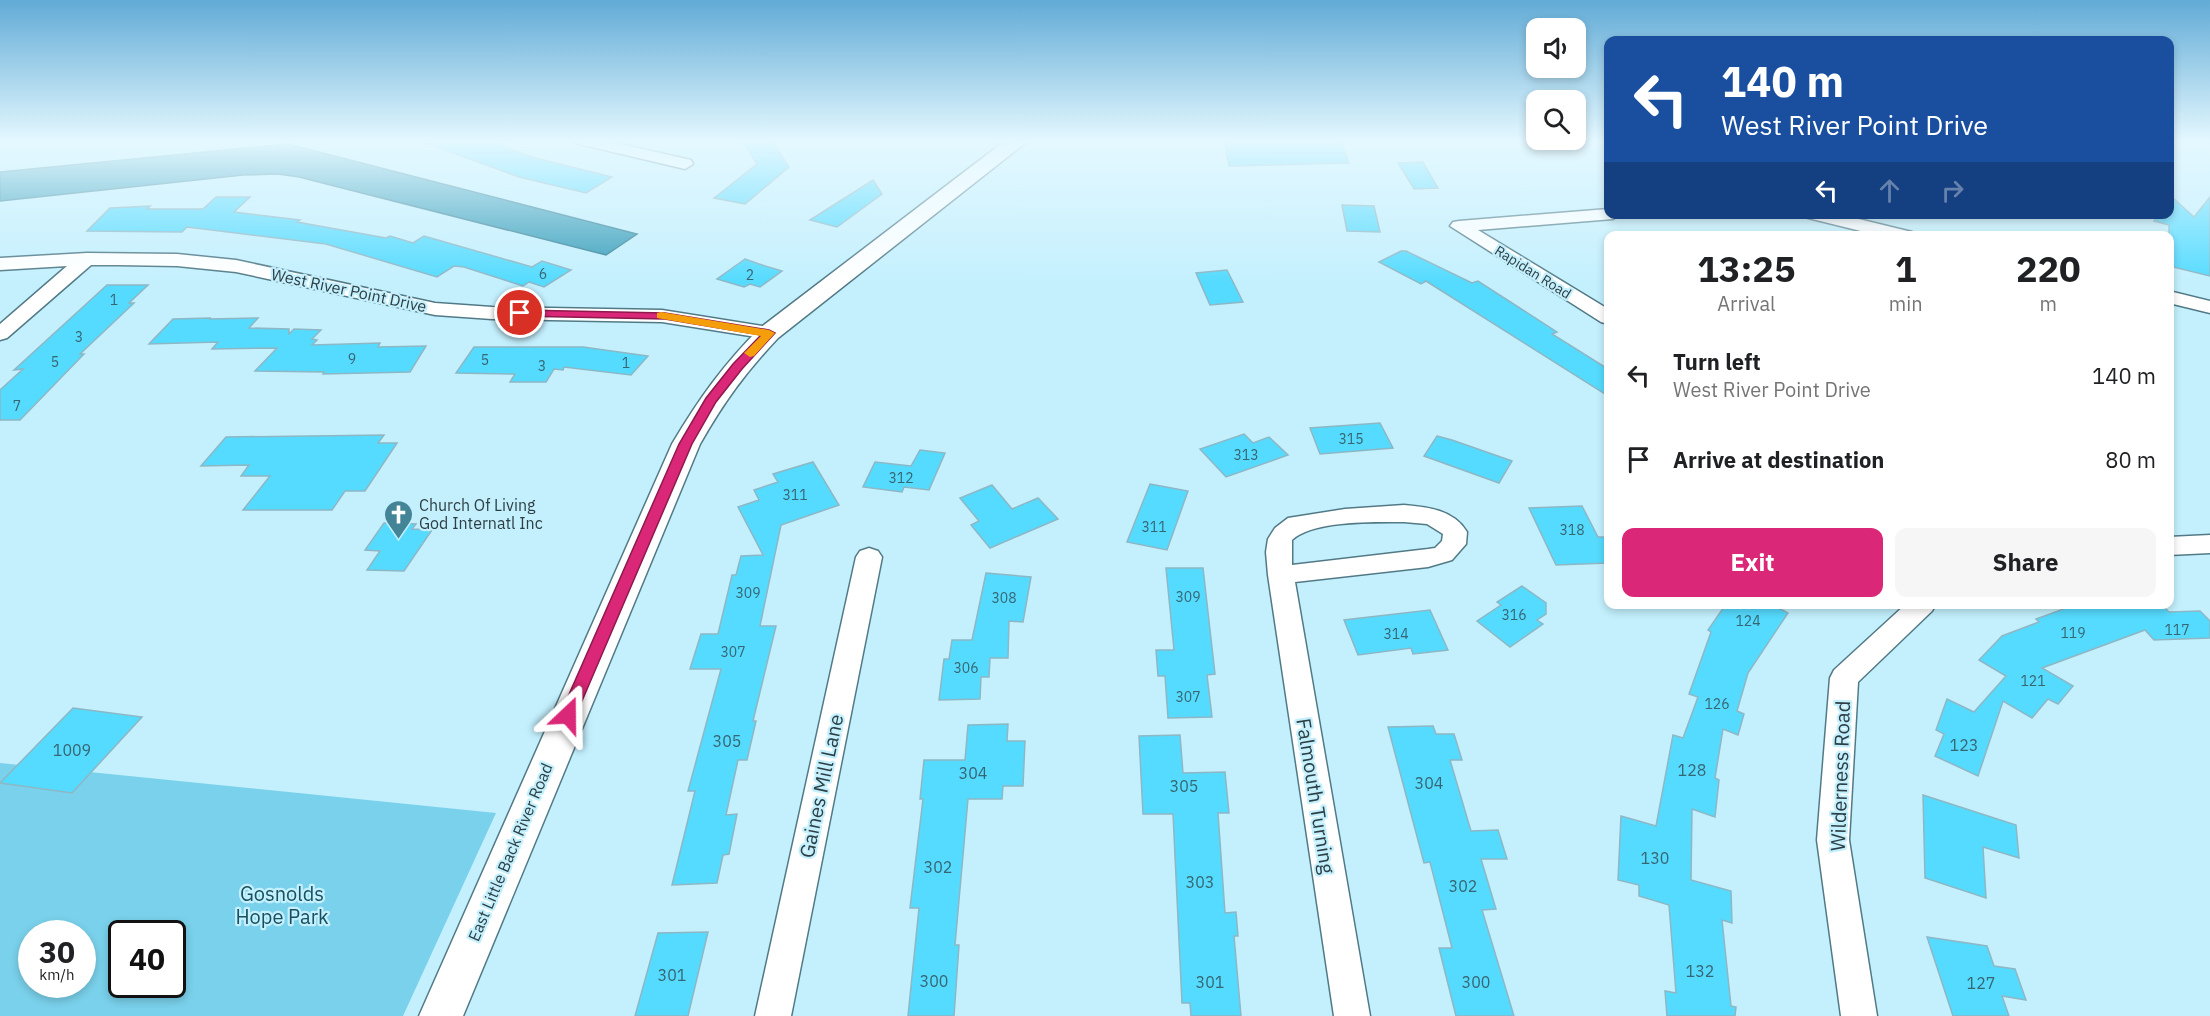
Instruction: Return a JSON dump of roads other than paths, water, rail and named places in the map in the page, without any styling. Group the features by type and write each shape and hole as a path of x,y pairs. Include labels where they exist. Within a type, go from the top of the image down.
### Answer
{"street":[{"name":"East Little Back River Road","path":"441,1016 686,444 711,401 737,366 769,333 957,187"},
{"name":"Rapidan Road","path":"1604,215 1459,226 1604,316"},
{"path":"1835,219 1885,231"},
{"name":"West River Point Drive","path":"0,264 87,259 168,260 278,273 388,302 437,309 499,313 665,316 769,333"},
{"path":"0,334 87,259"},
{"path":"2174,298 2210,307"},
{"name":"Falmouth Turning","path":"1281,575 1428,558 1443,554 1454,544 1455,532 1446,523 1430,516 1408,513 1309,521 1286,529 1277,548 1281,575 1352,1016"},
{"path":"2174,546 2210,544"},
{"name":"Gaines Mill Lane","path":"773,1016 869,556"},
{"name":"Wilderness Road","path":"1859,1016 1833,840 1844,678 1918,609"}],"place":[{"name":"Church Of Living God Internatl Inc","path":"398,540"}],"park label":[{"name":"Gosnolds Hope Park","path":"282,904"}]}
